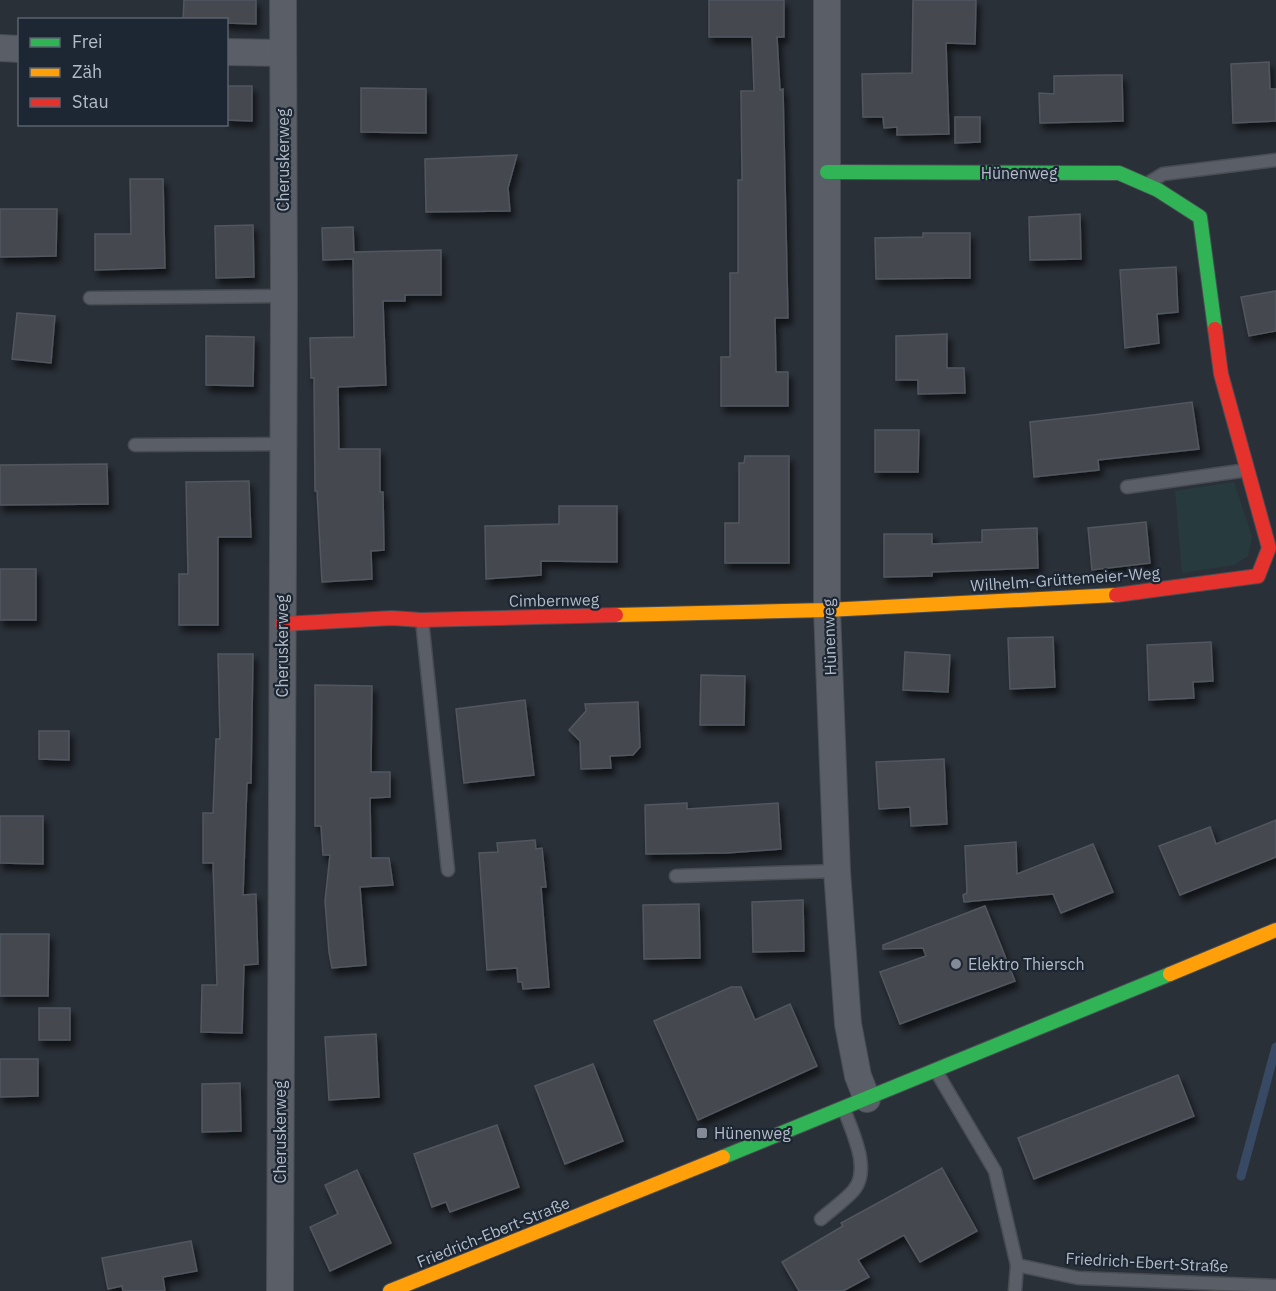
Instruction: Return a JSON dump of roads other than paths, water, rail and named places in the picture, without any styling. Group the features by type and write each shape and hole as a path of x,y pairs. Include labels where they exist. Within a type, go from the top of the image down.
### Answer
{"street":[{"name":"Cheruskerweg","path":"280,1291 284,444 283,0"},
{"name":"Hünenweg","path":"827,0 827,610 837,871 848,1024 858,1076 867,1099"},
{"path":"0,48 18,49"},
{"path":"228,52 283,53"},
{"name":"Hünenweg","path":"827,172 1119,173 1146,185 1200,216"},
{"name":"Wilhelm-Grüttemeier-Weg","path":"827,610 1120,595 1258,576 1269,548 1221,374 1200,216"},
{"name":"Cimbernweg","path":"282,624 392,618 422,620 827,610"},
{"name":"Friedrich-Ebert-Straße","path":"390,1291 936,1071 1276,930"}],"lane":[{"path":"1146,185 1163,174 1276,160"},
{"path":"90,298 284,296"},
{"path":"135,445 284,444"},
{"path":"1127,487 1248,470"},
{"path":"422,620 448,870"},
{"path":"675,876 837,871"},
{"path":"936,1071 995,1171 1017,1266 1014,1291"},
{"path":"821,1219 855,1189 862,1167 857,1145 843,1108"},
{"name":"Friedrich-Ebert-Straße","path":"1017,1266 1078,1278 1276,1286"}],"waterway":[{"path":"1241,1176 1276,1047"}],"place":[{"name":"Elektro Thiersch","path":"956,964"},
{"name":"Hünenweg","path":"702,1133"}]}
